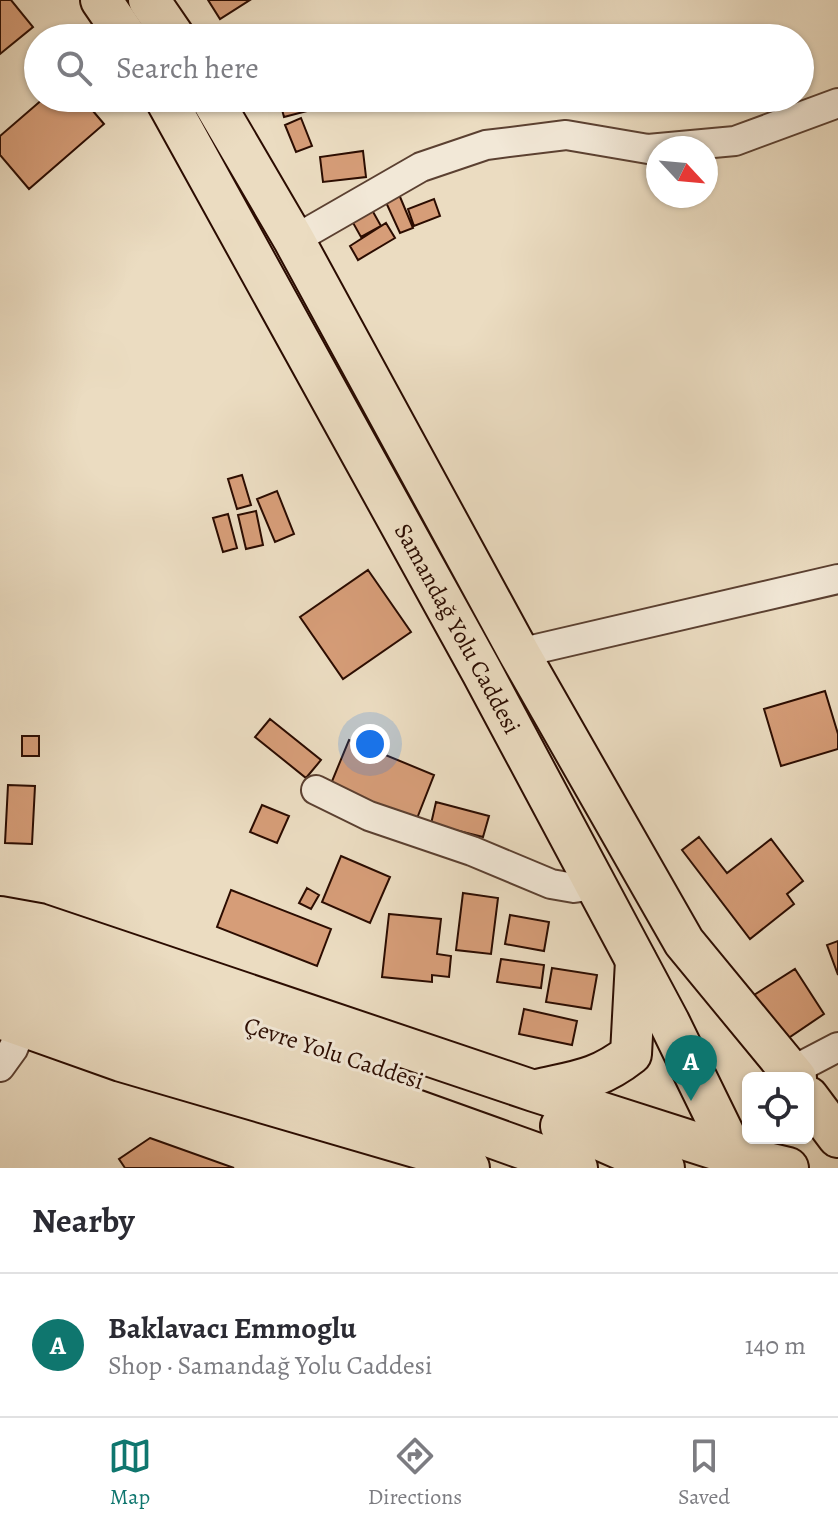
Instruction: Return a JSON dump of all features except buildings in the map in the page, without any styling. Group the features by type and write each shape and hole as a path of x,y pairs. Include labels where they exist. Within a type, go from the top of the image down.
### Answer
{"highway":[{"path":"101,0 117,24"},
{"path":"149,0 165,24"},
{"name":"Samandağ Yolu Caddesi","path":"173,112 482,672 636,961 735,1161"},
{"name":"Samandağ Yolu Caddesi","path":"219,112 294,240 519,653 684,942 790,1072"},
{"path":"0,917 39,924 735,1161 788,1168"},
{"name":"Çevre Yolu Caddesi","path":"0,950 128,988 582,1151"},
{"path":"534,1091 588,1079 610,1070 631,1054 636,961"},
{"name":"Çevre Yolu Caddesi","path":"0,986 393,1102 582,1151 664,1168"},
{"path":"12,1021 121,1061 436,1153 469,1168"},
{"name":"Samandağ Yolu Caddesi","path":"814,1104 838,1137"}],"street":[{"path":"814,112 838,103"},
{"path":"294,240 421,167 486,145 566,135 648,149 735,141 814,112"},
{"path":"519,653 838,579"},
{"path":"316,790 369,816 472,851 551,884 574,888 595,885"},
{"path":"0,1067 13,1049 12,1021"},
{"path":"809,1072 838,1047"}],"place":[{"name":"Baklavacı Emmoglu","path":"691,1101"}]}
